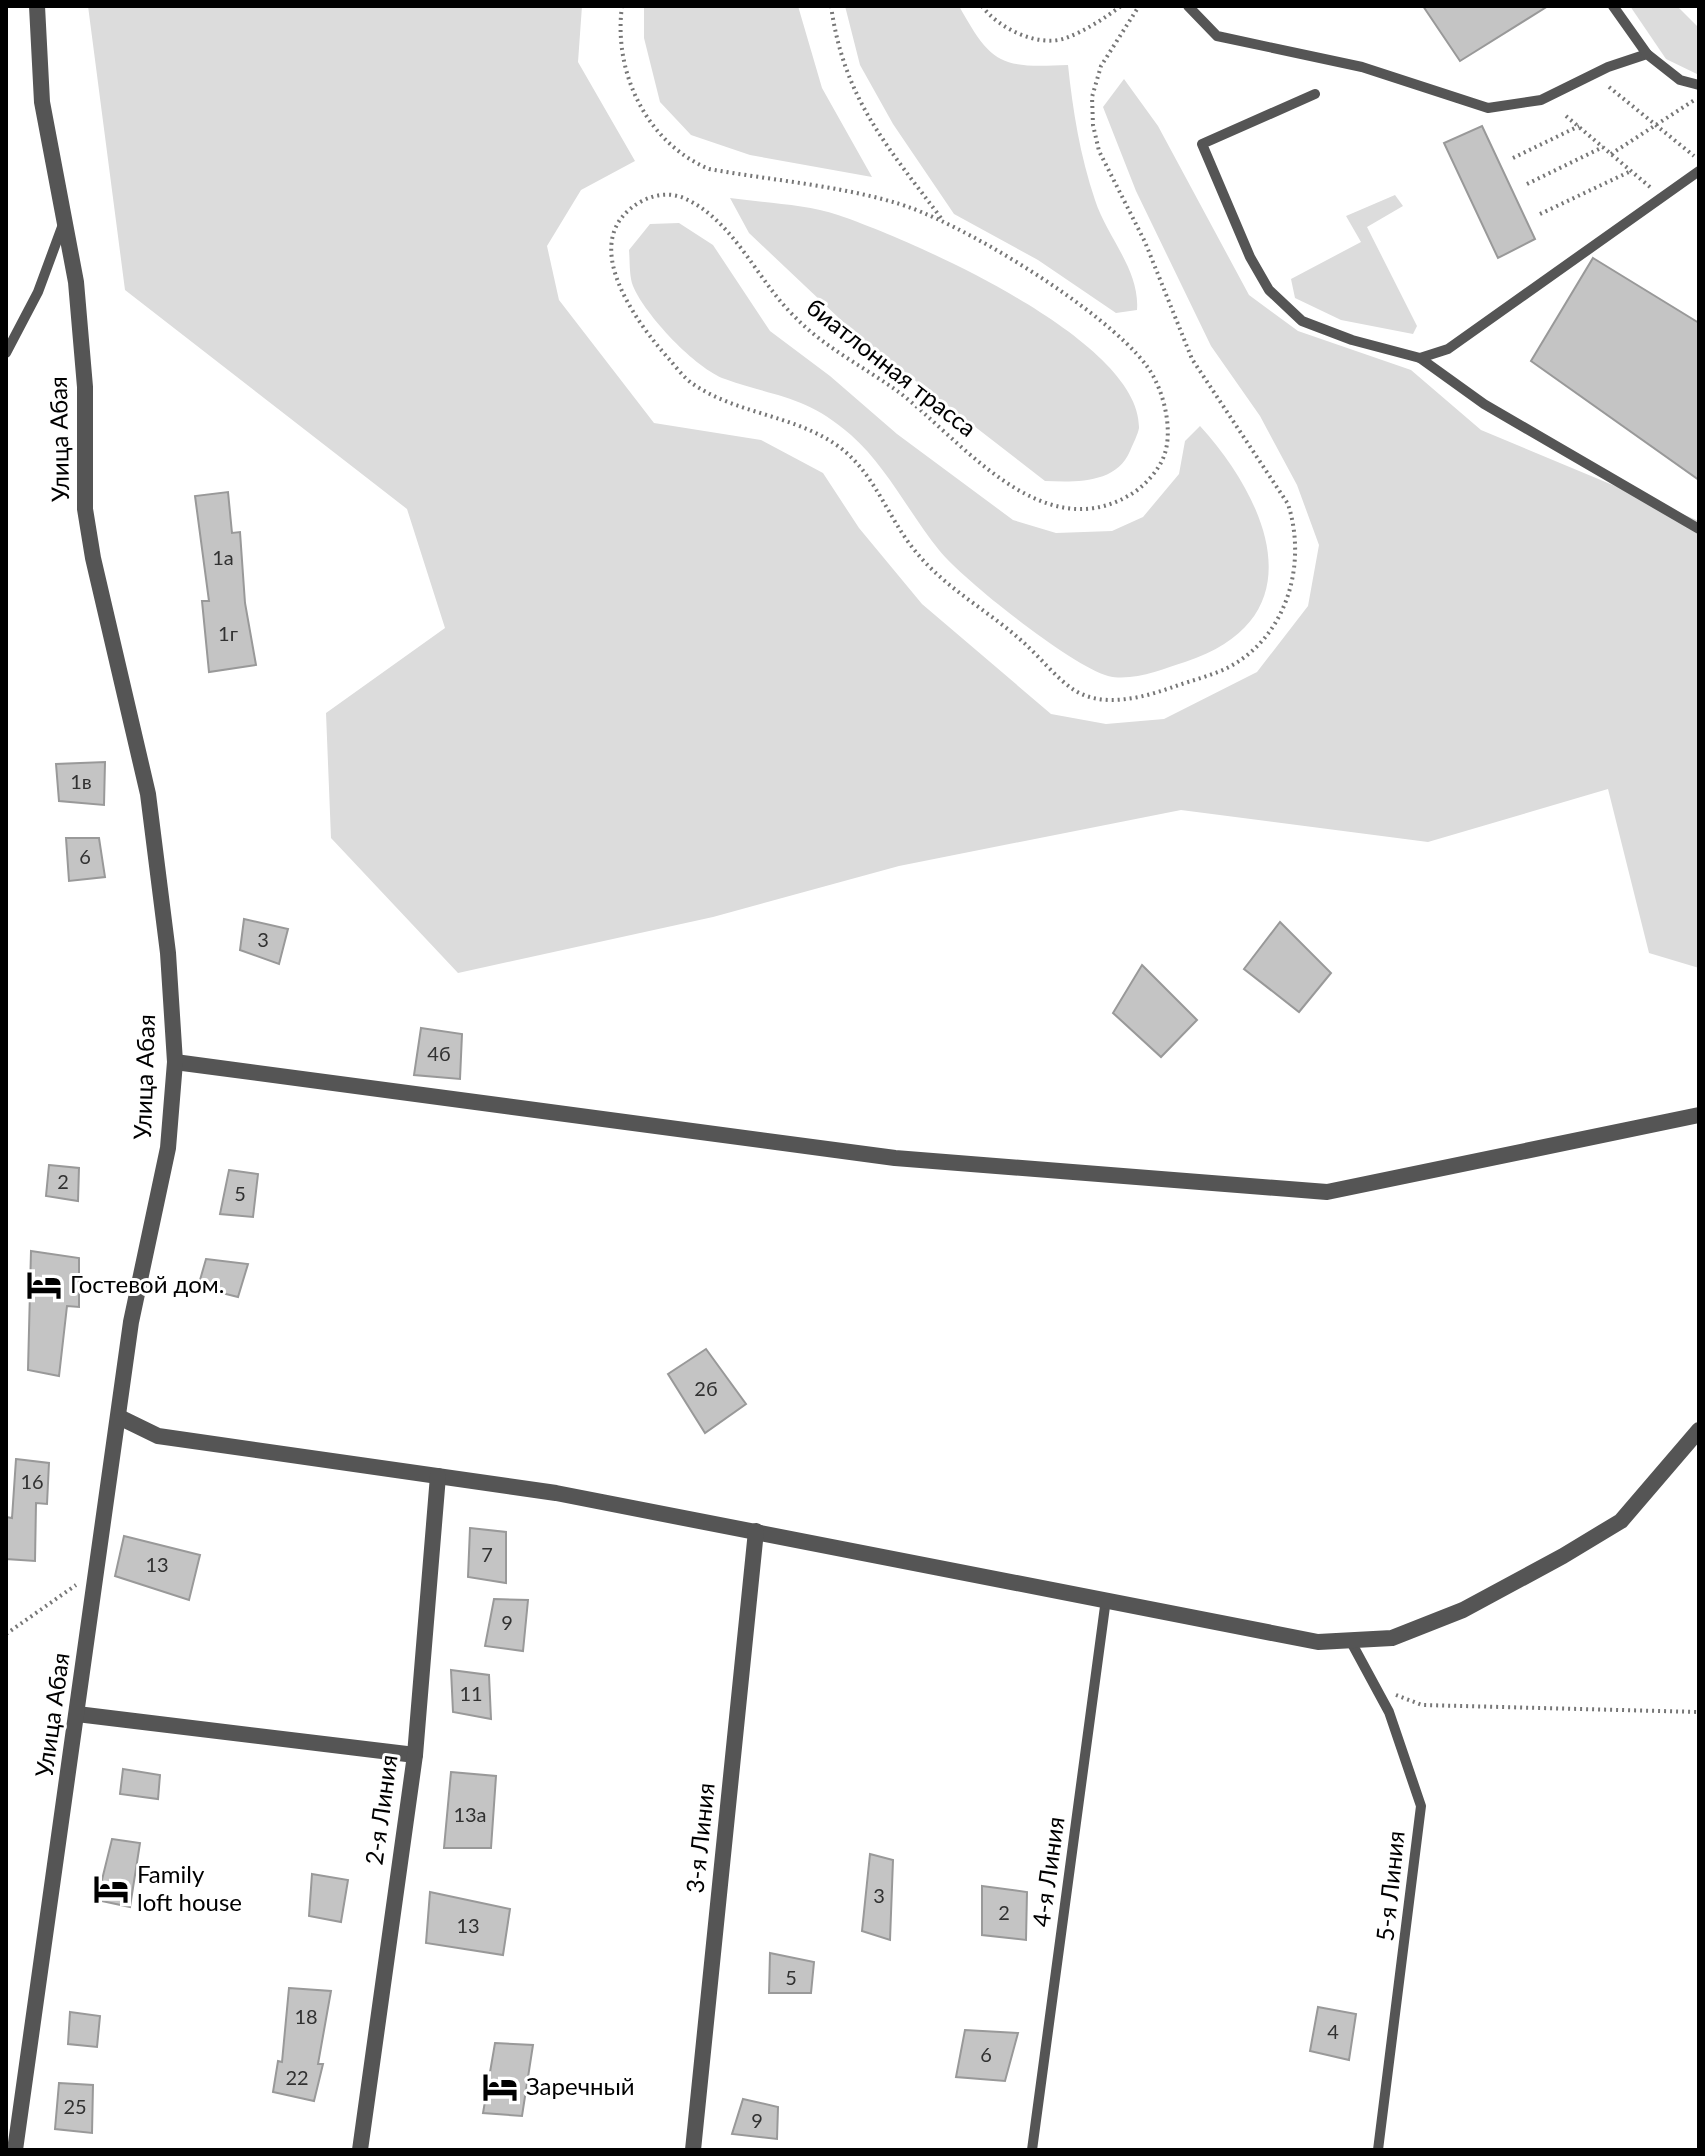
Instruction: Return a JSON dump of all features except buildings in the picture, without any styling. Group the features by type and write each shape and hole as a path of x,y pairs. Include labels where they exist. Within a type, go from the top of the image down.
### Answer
{"street":[{"name":"Улица Абая","path":"15,2150 131,1322 168,1148 175,1062 168,953 148,794 93,558 85,509 85,387 76,282 42,102 37,6"},
{"path":"175,1062 895,1158 1327,1192 1699,1115"},
{"path":"119,1417 158,1436 556,1493 1318,1642 1392,1638 1463,1610 1563,1556 1621,1521 1699,1430"},
{"name":"2-я Линия","path":"360,2150 415,1755 438,1476"},
{"name":"3-я Линия","path":"693,2150 756,1531"},
{"path":"77,1714 415,1755"}],"lane":[{"path":"1188,6 1217,36 1362,67 1488,108 1541,100 1608,67 1647,54"},
{"path":"1613,6 1647,54 1680,80 1699,85"},
{"path":"1315,94 1202,144 1250,257 1269,290 1302,321 1352,340 1420,358 1484,404 1699,529"},
{"path":"1420,358 1448,349 1699,171"},
{"path":"6,353 38,292 64,222"},
{"name":"4-я Линия","path":"1032,2150 1106,1599"},
{"name":"5-я Линия","path":"1350,1640 1389,1712 1421,1806 1378,2150"}],"path":[{"name":"биатлонная трасса","path":"622,6 621,48 626,74 649,122 667,144 687,160 709,169 893,201 942,220 1044,280 1127,344 1144,362 1155,378 1168,425 1168,444 1162,462 1135,492 1094,507 1055,507 1034,499 978,461 904,397 797,320 727,232 681,196 657,196 633,207 618,222 610,253 614,273 643,330 690,383 744,408 826,437 848,454 869,478 921,558 943,580 1019,639 1072,689 1094,699 1122,700 1157,693 1230,666 1254,648 1269,630 1291,590 1297,559 1296,527 1276,481 1192,359 1145,242 1099,151 1093,125 1095,87 1101,66 1139,6"},
{"path":"831,6 844,70 868,120 942,220"},
{"path":"982,6 992,21 1026,37 1064,39 1121,6"},
{"path":"1609,87 1699,160"},
{"path":"1611,154 1658,127 1699,97"},
{"path":"1566,116 1662,198"},
{"path":"1513,158 1579,126"},
{"path":"1527,184 1603,147"},
{"path":"1540,214 1631,171"},
{"path":"6,1634 98,1569"},
{"path":"1394,1694 1422,1705 1699,1712"}],"shaded area":[{"path":"88,6 582,6 578,62 635,161 581,190 547,246 559,300 654,423 761,440 823,473 859,528 922,604 1051,714 1106,724 1164,719 1257,672 1308,606 1319,545 1297,485 1260,416 1211,346 1136,191 1103,107 1124,79 1158,126 1249,295 1298,331 1411,370 1481,430 1699,521 1699,968 1649,953 1608,789 1428,842 1181,810 899,866 713,917 458,973 331,838 326,713 445,628 407,509 125,290"},
{"path":"644,6 798,6 822,88 872,177 750,155 691,135 660,102 644,38"},
{"path":"845,6 959,6 980,41 1000,59 1027,65 1068,65 1078,133 1090,183 1100,214 1128,267 1137,295 1137,310 1116,313 1038,260 954,214 893,124 860,65"},
{"path":"1630,6 1677,6 1699,28 1699,75 1666,59"},
{"path":"1395,195 1403,206 1367,227 1417,326 1413,334 1341,320 1295,298 1291,279 1361,242 1346,216"},
{"path":"730,198 812,208 871,227 965,269 1063,328 1103,361 1130,394 1139,428 1124,462 1115,470 1094,479 1045,481 859,337 749,233"},
{"path":"679,223 713,245 770,331 830,376 897,434 1013,520 1056,533 1112,531 1143,517 1179,474 1185,441 1200,426 1225,456 1246,489 1261,523 1268,557 1266,589 1253,618 1226,643 1185,662 1127,677 1108,676 1092,669 1045,640 952,564 928,536 876,461 851,435 805,405 713,373 686,353 660,326 633,286 629,250 650,224"}],"place":[{"name":"Гостевой дом.","path":"44,1285"},
{"name":"Family loft house","path":"111,1889"},
{"name":"Заречный","path":"500,2087"}]}
